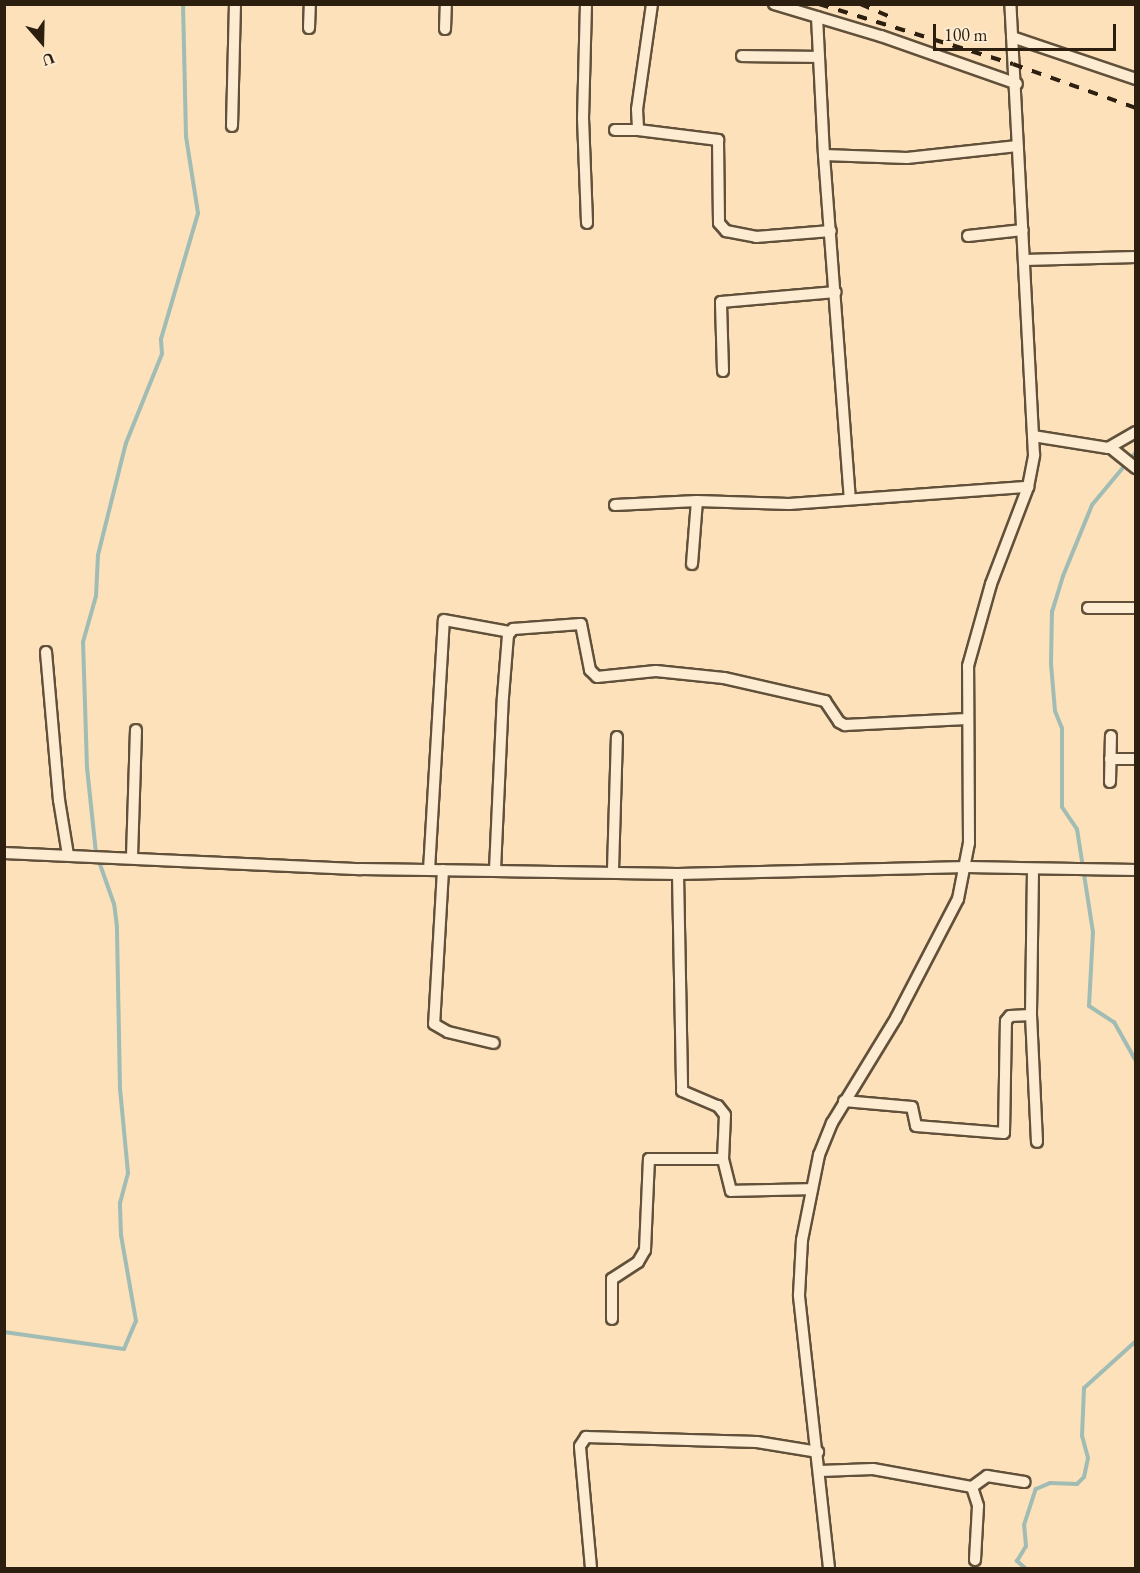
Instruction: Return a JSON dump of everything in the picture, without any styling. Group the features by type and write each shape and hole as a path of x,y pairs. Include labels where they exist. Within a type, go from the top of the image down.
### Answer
{"street":[{"path":"232,126 235,4"},
{"path":"309,28 310,4"},
{"path":"446,4 446,29"},
{"path":"586,4 584,118 587,223"},
{"path":"638,130 637,109 652,4"},
{"path":"774,4 1017,84"},
{"path":"830,1569 799,1295 802,1240 812,1188 826,1137 844,1101 916,981 958,899 967,867 970,752 967,718 971,653 991,584 1028,487 1033,436 1017,146 1017,84 1010,4"},
{"path":"818,17 824,155 850,499"},
{"path":"1012,36 1136,79"},
{"path":"742,56 819,57"},
{"path":"615,130 638,130 718,140 719,223 726,231 756,237 831,231"},
{"path":"824,155 899,158 1017,146"},
{"path":"969,237 1023,230"},
{"path":"1024,260 1136,257"},
{"path":"723,371 721,302 836,292"},
{"path":"1114,451 1136,432"},
{"path":"1033,436 1114,451 1136,468"},
{"path":"615,505 697,501 775,504 1028,487"},
{"path":"692,564 697,501"},
{"path":"1088,608 1136,608"},
{"path":"429,870 444,620 510,632 581,624 590,670 597,677 656,671 724,678 825,700 838,722 845,725 967,718"},
{"path":"495,870 510,632"},
{"path":"46,652 59,800 68,855"},
{"path":"132,857 136,729"},
{"path":"1110,782 1111,736"},
{"path":"613,870 617,737"},
{"path":"1110,759 1136,759"},
{"path":"4,853 429,870 613,870 678,874 967,867 1033,870 1136,870"},
{"path":"443,870 434,1024 448,1032 494,1043"},
{"path":"1033,870 1031,1016 1036,1142"},
{"path":"678,874 680,1084 685,1095 722,1110 726,1137 723,1159 728,1188 734,1193 812,1188"},
{"path":"844,1101 912,1107 916,1126 1004,1133 1007,1019 1012,1015 1031,1016"},
{"path":"612,1319 612,1279 638,1262 645,1250 649,1159 723,1159"},
{"path":"591,1569 580,1446 586,1437 757,1442 818,1452"},
{"path":"820,1471 873,1469 972,1486 987,1476 1025,1482"},
{"path":"972,1486 978,1506 975,1560"}],"waterway":[{"path":"4,1332 124,1349 136,1321 121,1235 120,1203 128,1173 120,1088 117,927 114,904 96,853 87,768 83,642 96,596 98,555 126,443 162,354 161,339 198,213 186,136 183,4"},
{"path":"1136,452 1092,505 1063,576 1052,611 1051,664 1055,711 1062,728 1062,807 1077,829 1093,932 1089,1006 1114,1022 1136,1061"},
{"path":"1136,1165 1136,1205"},
{"path":"1025,1568 1017,1561 1026,1546 1024,1525 1036,1489 1050,1483 1077,1484 1084,1477 1088,1458 1082,1436 1084,1388 1136,1341"}],"railway":[{"path":"819,4 1013,64 1136,108"},
{"path":"860,4 895,19"}]}
